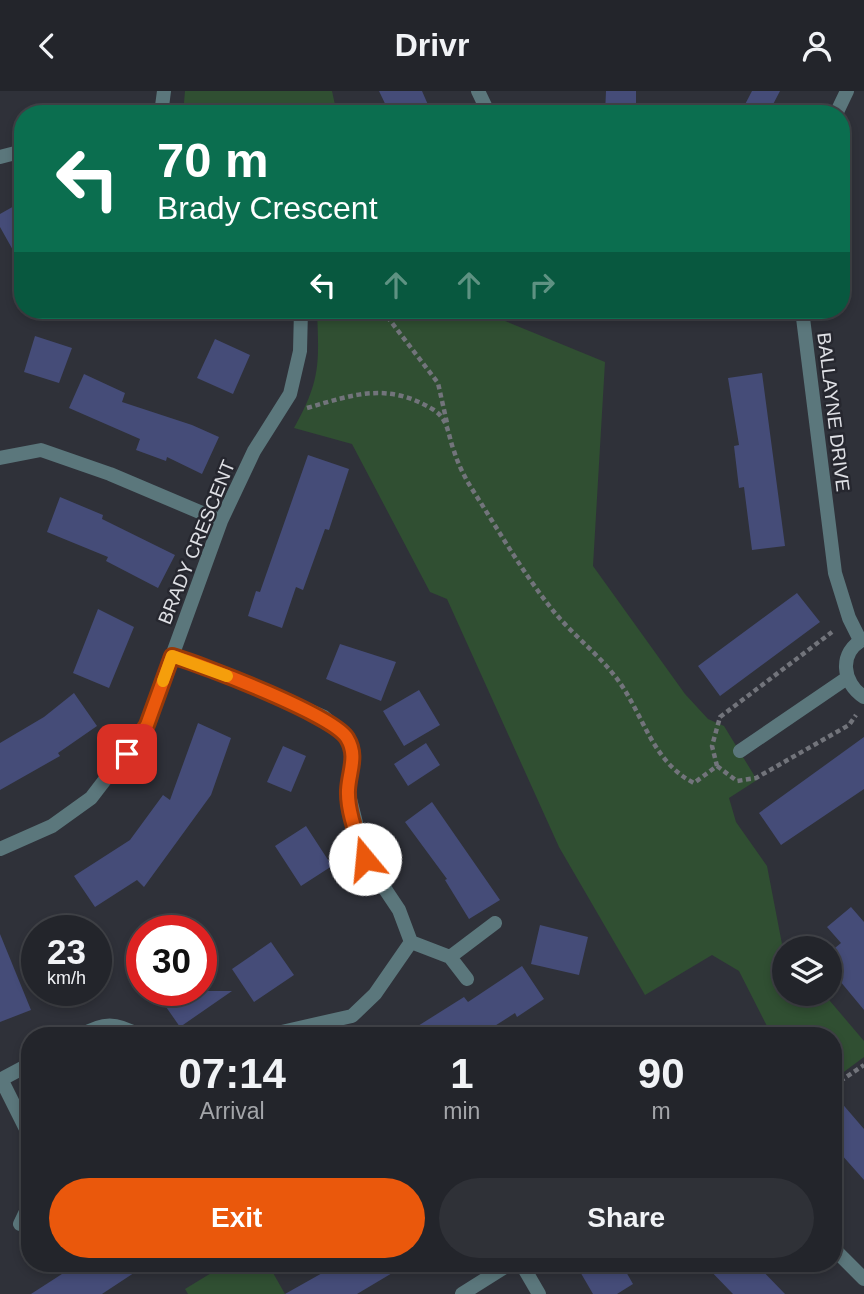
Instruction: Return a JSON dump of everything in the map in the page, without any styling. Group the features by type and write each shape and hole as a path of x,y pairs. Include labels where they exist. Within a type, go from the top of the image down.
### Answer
{"street":[{"name":"BRADY CRESCENT","path":"0,849 52,826 91,798 147,725 221,521 254,450 290,394 300,351 301,319"},
{"name":"BALLAYNE DRIVE","path":"803,319 835,573 849,618 862,640 850,650 845,664 847,678"},
{"path":"0,458 41,450 110,474 221,521"},
{"path":"172,656 237,679 324,717 346,737 354,760 348,791 365,859 399,910 411,942 450,957 467,979"},
{"path":"740,751 847,678 855,691 864,697"},
{"path":"450,957 495,923"},
{"path":"304,1027 352,1016 374,994 411,942"},
{"path":"96,1027 118,1024 124,1027"},
{"path":"21,1069 1,1080 21,1119"},
{"path":"842,1257 864,1279"},
{"path":"462,1294 497,1272"},
{"path":"526,1272 540,1294"}],"path":[{"path":"389,319 438,383 454,452 488,514 556,613 619,681 663,761 678,775 694,783 717,766"},
{"path":"279,414 372,391 408,397 437,412 447,423"},
{"path":"849,618 816,647 720,717 712,747 717,766 737,781 756,778 849,725 864,704"},
{"path":"842,1080 864,1065"}],"green space":[{"path":"185,91 332,91 335,105 184,105"},
{"path":"317,319 500,319 605,362 593,566 685,694 708,719 724,726 757,780 729,798 736,822 767,866 780,936 772,936 772,1006 834,1006 864,1041 864,1057 842,1073 842,1027 767,1027 739,971 712,955 645,995 559,847 447,599 430,592 352,444 294,428 314,384 318,358"},
{"path":"213,1272 273,1272 285,1294 188,1294 185,1289"}],"building":[{"path":"379,91 422,91 428,105 386,105"},
{"path":"606,91 636,91 636,105 605,105"},
{"path":"752,91 780,91 773,105 745,105"},
{"path":"14,206 14,252 0,227 0,214"},
{"path":"35,336 72,348 59,383 24,372"},
{"path":"215,339 250,355 233,394 197,378"},
{"path":"762,373 785,546 752,550 744,487 739,488 734,446 739,445 728,378"},
{"path":"84,374 125,393 122,402 192,425 219,437 202,474 167,457 166,461 136,450 140,439 69,408"},
{"path":"308,455 349,469 329,530 325,529 303,590 296,587 282,628 248,616 256,591 260,592"},
{"path":"60,497 103,515 102,519 175,555 158,588 106,561 108,557 47,532"},
{"path":"797,593 820,622 720,696 698,666"},
{"path":"98,609 134,627 109,688 73,673"},
{"path":"340,644 396,662 381,701 326,679"},
{"path":"419,690 440,725 404,746 383,711"},
{"path":"74,693 97,726 58,753 60,756 0,790 0,743 44,717"},
{"path":"198,723 231,738 211,795 144,887 137,880 95,907 74,876 130,840 163,795 170,800"},
{"path":"864,737 864,789 781,845 759,813"},
{"path":"426,743 440,765 408,786 394,764"},
{"path":"283,746 306,756 291,792 267,782"},
{"path":"432,802 500,900 469,919 445,880 447,879 405,822"},
{"path":"306,826 332,866 301,886 275,846"},
{"path":"851,907 864,922 864,1010 842,983 842,936 835,936 827,927"},
{"path":"540,925 588,937 579,975 531,964"},
{"path":"0,934 21,985 21,1006 29,1006 31,1010 0,1022"},
{"path":"271,942 294,975 254,1002 232,969"},
{"path":"522,966 544,999 517,1017 515,1013 493,1027 416,1027 464,997 468,1002"},
{"path":"217,991 232,991 217,1001"},
{"path":"165,1006 210,1006 180,1027"},
{"path":"842,1103 864,1129 864,1180 842,1155"},
{"path":"65,1272 135,1272 102,1294 31,1294"},
{"path":"324,1272 394,1272 357,1294 285,1294"},
{"path":"580,1272 626,1272 633,1284 617,1294 593,1294"},
{"path":"712,1272 764,1272 785,1294 733,1294"}],"slow traffic":[{"path":"163,681 172,656 227,676"}],"route":[{"path":"127,754 147,725 172,656 237,679 278,700 324,717 346,737 354,760 348,791 365,859"}]}
